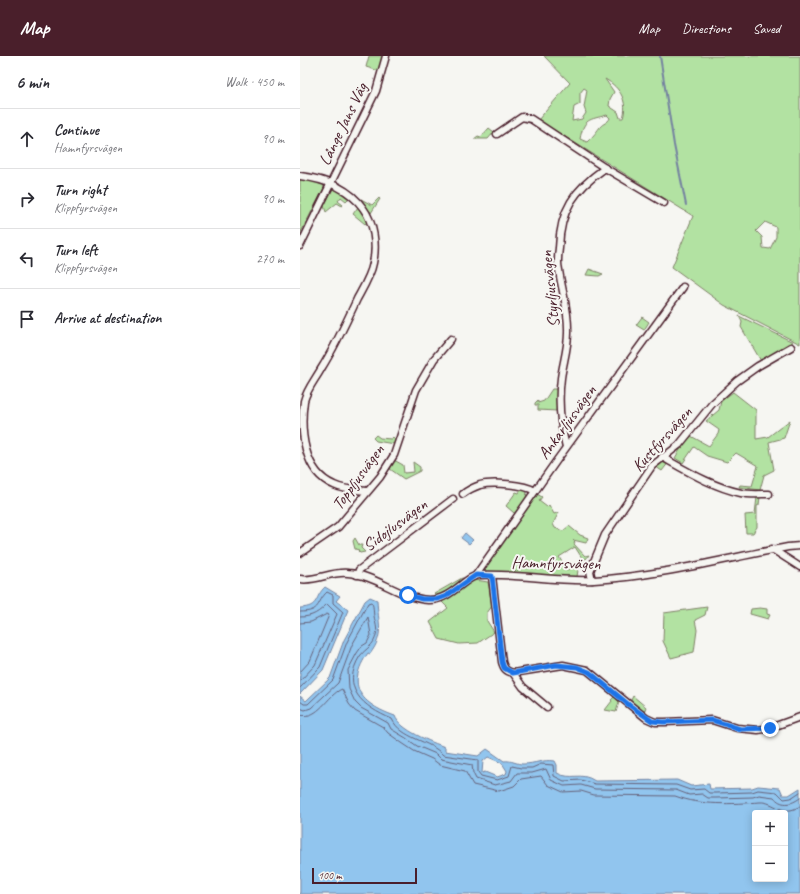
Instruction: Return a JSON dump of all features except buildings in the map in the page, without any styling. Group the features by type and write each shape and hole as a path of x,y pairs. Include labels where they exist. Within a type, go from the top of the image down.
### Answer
{"street":[{"name":"Långe Jans Väg","path":"300,246 376,90 386,56"},
{"path":"497,134 522,117 531,119 604,168 664,203"},
{"name":"Styrljusvägen","path":"566,447 560,426 559,397 568,336 568,315 558,266 560,226 573,197 588,181 604,168"},
{"path":"300,176 330,183 352,196 367,213 374,235 373,261 350,315 306,396 301,416 301,440 310,464 324,480 340,487 366,491"},
{"name":"Ankarljusvägen","path":"476,575 566,447 683,287"},
{"name":"Toppljusvägen","path":"300,554 338,527 355,508 366,491 380,477 394,454 412,399 422,378 434,359 451,339"},
{"name":"Kustfyrsvägen","path":"592,580 590,572 605,535 652,466 662,457 670,454 679,445 712,404 737,381 758,366 791,347"},
{"path":"662,457 689,472 724,487 742,493 769,494"},
{"path":"463,494 478,486 489,483 526,487 535,491"},
{"name":"Sidojlusvägen","path":"357,575 358,570 453,499"},
{"name":"Hamnfyrsvägen","path":"476,575 592,580 644,575 772,549 800,546"},
{"path":"772,549 800,567"},
{"path":"300,579 313,579 336,573 349,573 414,597 430,600 446,596 476,575"},
{"path":"492,576 502,662 504,668 513,673 523,687 547,706"},
{"path":"513,673 563,665 587,670 646,718 655,722 712,720 740,729 762,729 770,728 800,717"}],"green space":[{"path":"369,56 383,56 379,71 366,67"},
{"path":"544,56 800,56 800,344 724,305 672,267 693,216 538,120 570,83","holes":["605,79 611,83 622,96 625,106 623,118 620,118 618,112 609,106 610,99 614,92","584,88 587,90 584,107 586,113 582,119 572,121 574,107 580,104 580,93","607,115 610,118 587,142 580,139 583,127 592,119","765,222 776,227 776,237 770,249 763,248 762,237 756,231"]},
{"path":"489,128 494,132 488,139 474,139 478,136 481,137"},
{"path":"300,179 323,183 324,188 300,234"},
{"path":"333,189 336,189 349,198 346,201 341,197 338,201 343,205 342,206 337,203 326,212 324,206"},
{"path":"379,198 380,199 371,213 361,199 372,205"},
{"path":"358,207 367,222 365,224 353,214"},
{"path":"589,269 603,274 599,276 586,275"},
{"path":"739,316 793,342 761,361 741,327 742,322"},
{"path":"642,317 649,322 644,330 636,325"},
{"path":"552,389 558,389 557,411 538,410 538,405 535,405 535,403 538,400 538,403 544,401"},
{"path":"733,392 756,410 756,439 768,437 790,420 784,438 769,442 774,470 764,475 760,490 739,487 740,485 752,486 758,466 736,453 727,462 707,456 694,447 683,463 675,458 689,435 709,446 718,434 719,430 706,421 719,410 721,401"},
{"path":"376,435 380,438 391,439 393,437 396,440 394,444 376,441 373,438"},
{"path":"394,460 403,465 404,473 414,472 413,462 420,467 420,471 404,479 390,469"},
{"path":"662,461 669,462 662,471 656,467 641,489 639,488 657,463"},
{"path":"522,488 527,491 526,499 514,513 506,506 516,492 519,493"},
{"path":"537,494 542,497 539,501 547,507 549,505 554,514 559,512 553,524 555,528 563,531 569,526 580,535 588,538 586,543 573,540 575,542 574,544 585,556 589,555 586,559 582,558 575,547 559,557 567,570 576,564 578,570 577,577 485,572 486,566"},
{"path":"757,497 760,497 759,505 757,506 757,527 753,533 746,533 745,515 755,514"},
{"path":"355,538 359,545 362,545 361,548 365,552 360,553 358,551 359,550 355,549 353,541"},
{"path":"462,578 488,582 492,606 487,613 487,621 494,632 478,643 459,644 439,639 430,622 448,608 434,594"},
{"path":"707,607 705,615 695,620 697,630 694,652 671,658 663,641 664,613"},
{"path":"751,609 767,609 767,614 770,615 768,619 750,614"},
{"path":"615,696 619,702 616,712 605,710 612,701 611,700"},
{"path":"633,696 646,707 644,712 648,717 630,702"}],"water":[{"path":"465,533 473,540 469,544 461,538"},
{"path":"325,587 340,596 336,601 348,610 323,670 300,694 300,608 314,604"},
{"path":"370,597 377,600 380,628 378,640 375,647 370,654 368,653 361,665 357,684 360,692 373,706 395,716 398,721 409,731 445,747 445,751 478,756 487,749 504,761 521,764 555,761 557,765 557,773 567,776 590,778 595,781 677,780 691,786 709,784 710,789 752,788 758,786 780,788 783,795 789,795 800,788 800,894 300,894 300,696 306,701 330,678 344,640 365,601","holes":["488,757 502,763 507,771 506,774 497,777 485,772 482,773 483,761"]}],"waterway":[{"path":"660,56 674,145 686,205"}],"route":[{"path":"408,595 422,599 438,599 446,596 476,575 492,576 502,662 504,668 507,670 513,673 556,665 577,667 587,670 629,705 646,718 655,722 712,720 740,729 758,730 770,728"}]}
